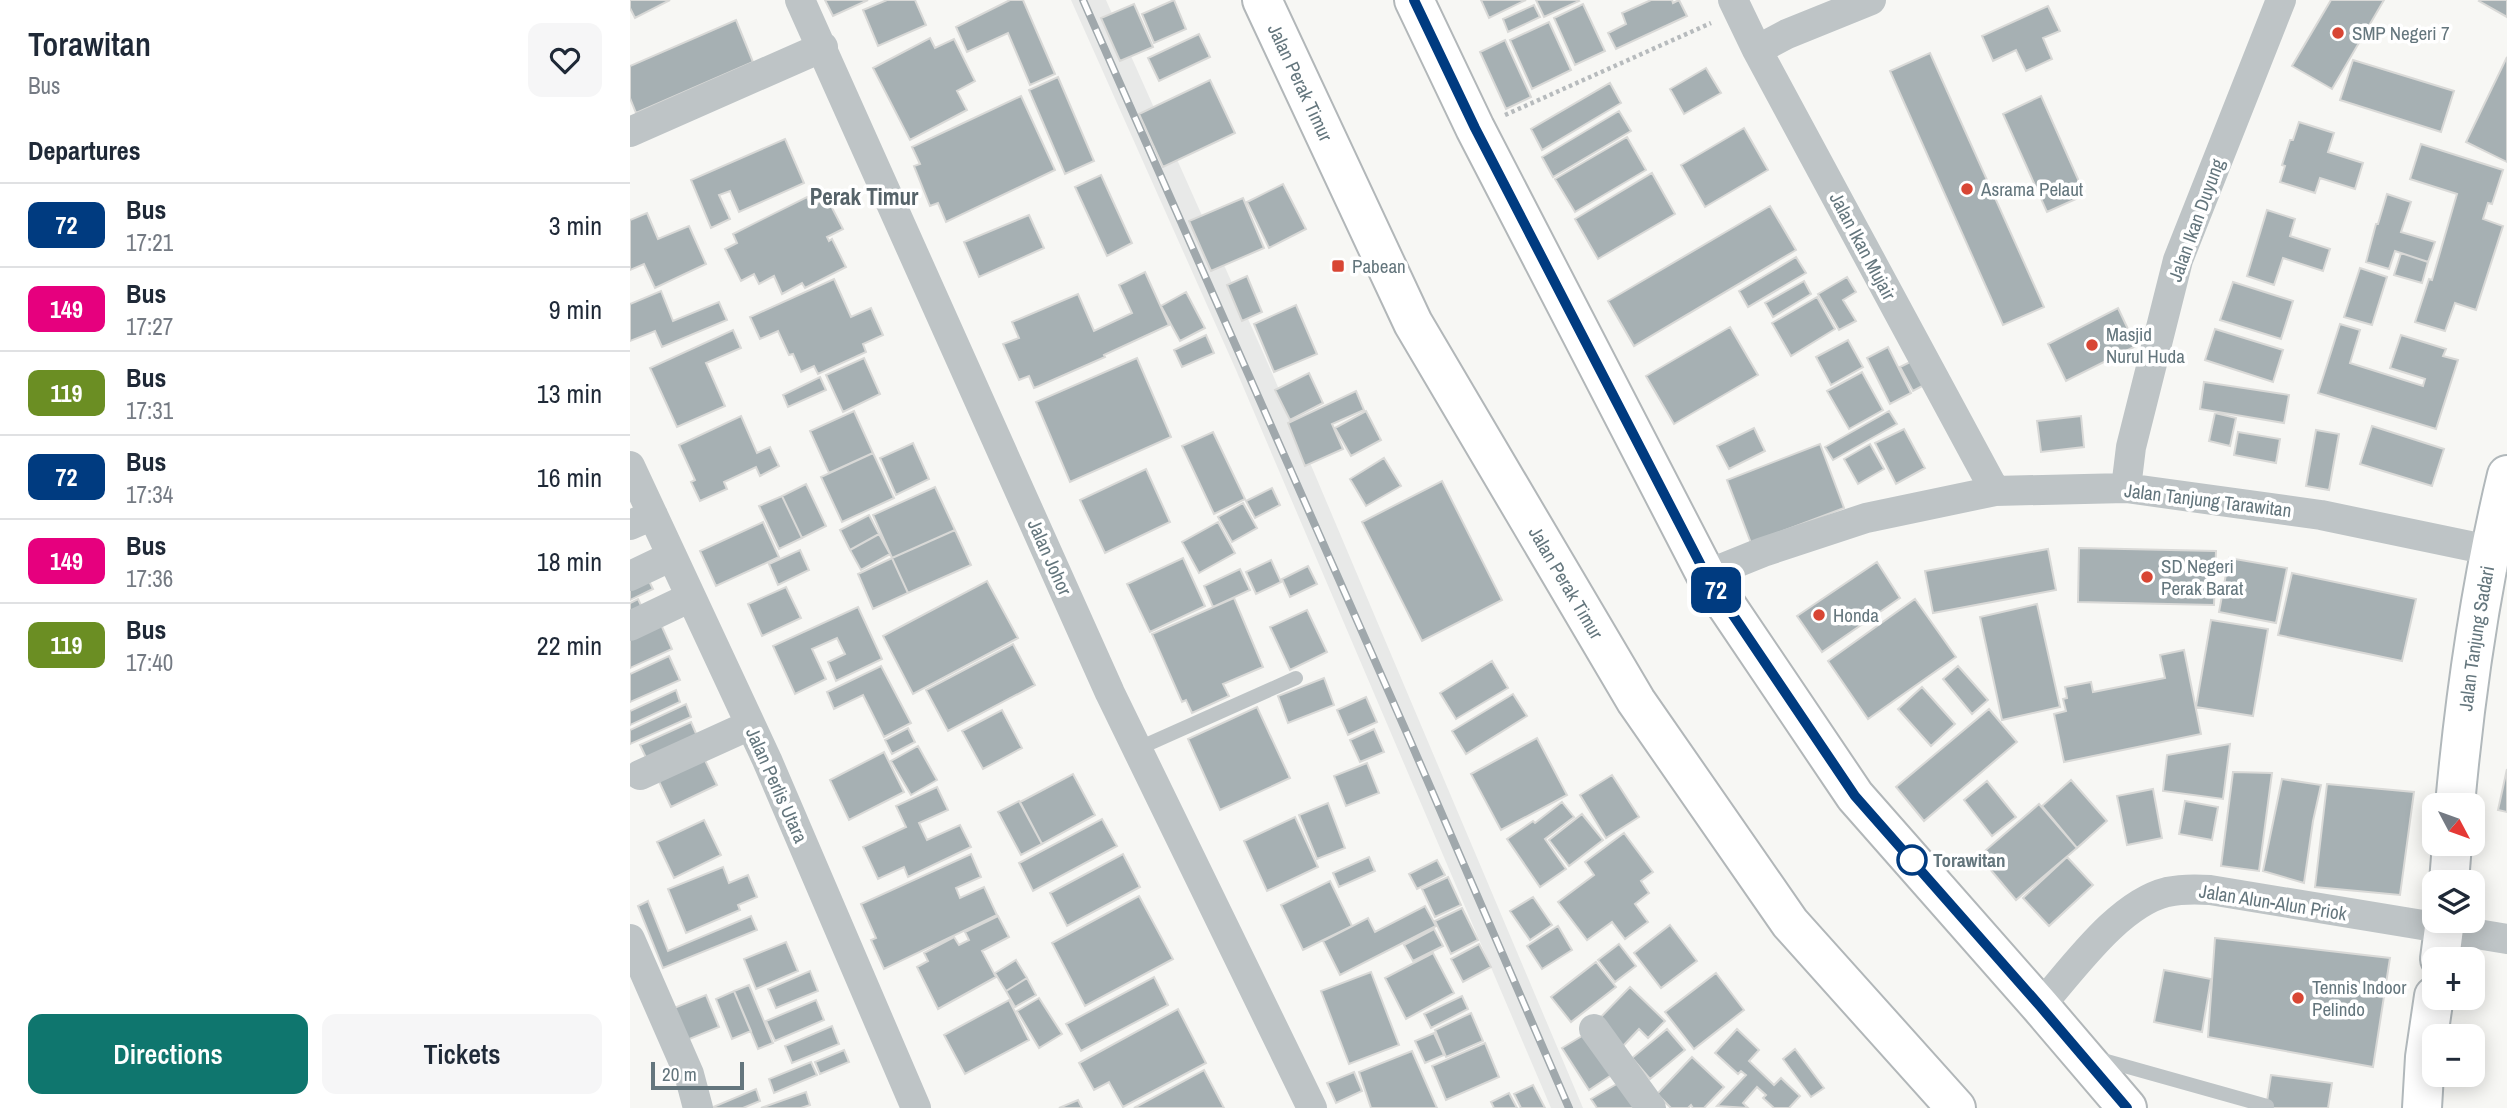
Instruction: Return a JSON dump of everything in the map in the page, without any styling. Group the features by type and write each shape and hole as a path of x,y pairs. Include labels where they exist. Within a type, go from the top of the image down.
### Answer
{"main road":[{"name":"Jalan Perak Timur","path":"1262,0 1413,323 1636,701 1790,923 1956,1108"},
{"path":"1414,0 1475,128 1706,575 1855,796 2127,1108"},
{"name":"Jalan Tanjung Sadari","path":"2456,793 2461,746 2498,553 2507,475"},
{"path":"2422,1108 2425,1057 2432,1010"}],"street":[{"name":"Jalan Johor","path":"800,0 1110,693 1312,1108"},
{"path":"1757,50 1787,34 1871,0"},
{"name":"Jalan Ikan Duyung","path":"2126,488 2132,447 2178,260 2281,0"},
{"name":"Jalan Ikan Mujair","path":"1735,6 1995,491"},
{"path":"630,132 823,47"},
{"name":"Jalan Perlis Utara","path":"630,466 641,520 672,556 750,725 916,1108"},
{"name":"Jalan Tanjung Tarawitan","path":"1706,575 1763,552 1866,518 1995,491 2126,488 2321,515 2498,553"},
{"path":"630,576 672,556"},
{"path":"630,626 691,597"},
{"path":"640,775 750,725"},
{"name":"Jalan Alun-Alun Priok","path":"2040,1006 2103,935 2130,910 2165,893 2186,889 2210,890 2443,937 2507,939"},
{"path":"630,939 689,1074 698,1108"},
{"path":"1594,1029 1651,1108"}],"lane":[{"path":"1137,749 1296,678"},
{"path":"2081,1054 2267,1106"}],"path":[{"path":"1475,128 1735,6"}],"shaded area":[{"path":"1071,0 1106,0 1269,366 1583,1108 1551,1108 1236,370"}],"building":[{"path":"630,0 670,0 635,18 630,8"},
{"path":"825,0 868,0 833,16"},
{"path":"887,0 915,0 926,25 878,46 863,10"},
{"path":"1010,0 1023,0 1055,74 1030,85 1008,33 967,52 956,27"},
{"path":"1174,0 1186,29 1154,43 1142,14"},
{"path":"1481,0 1526,0 1489,18"},
{"path":"1536,0 1578,0 1579,1 1544,17"},
{"path":"1651,0 1672,0 1673,3 1679,0 1687,16 1616,49 1608,33 1626,24 1622,13"},
{"name":"SMP Negeri 7","path":"2331,0 2384,0 2332,89 2292,66"},
{"path":"2507,0 2507,17 2479,1"},
{"path":"1134,4 1153,47 1120,61 1101,18"},
{"path":"1583,4 1605,51 1575,65 1554,18"},
{"path":"1534,5 1540,17 1508,32 1503,19"},
{"path":"2048,6 2060,31 2043,38 2052,59 2026,71 2016,50 1993,61 1982,36"},
{"path":"736,20 753,62 636,113 630,98 630,66"},
{"path":"1549,22 1571,70 1532,89 1510,40"},
{"path":"1199,34 1210,57 1159,81 1148,58"},
{"path":"930,38 935,48 954,39 975,81 957,91 967,110 910,140 873,68"},
{"path":"1505,40 1531,97 1506,109 1480,52"},
{"name":"Asrama Pelaut","path":"1930,53 2044,307 2003,325 1890,71"},
{"path":"2507,57 2507,162 2466,142"},
{"path":"2353,60 2454,91 2441,132 2340,100"},
{"path":"1706,68 1721,93 1684,114 1670,89"},
{"path":"1058,77 1094,161 1065,174 1029,90"},
{"path":"1210,80 1235,133 1163,167 1139,114"},
{"path":"1610,83 1621,103 1542,150 1531,129"},
{"path":"1021,96 1055,170 946,222 938,203 930,206 914,166 920,164 912,147"},
{"path":"2041,96 2085,195 2047,212 2003,114"},
{"path":"1619,111 1631,131 1553,177 1542,157"},
{"path":"2299,122 2334,133 2328,152 2363,163 2355,189 2320,178 2315,193 2280,182 2285,166 2282,165"},
{"path":"1744,128 1768,170 1705,207 1681,165"},
{"path":"1627,137 1646,170 1575,212 1555,179"},
{"path":"785,139 804,183 739,212 730,191 719,195 730,219 711,228 691,180"},
{"path":"2421,144 2503,170 2492,204 2488,203 2483,219 2503,226 2476,310 2455,303 2445,331 2415,322 2429,279 2432,280 2457,194 2410,179"},
{"path":"1652,173 1675,214 1598,259 1575,219"},
{"path":"1101,175 1132,243 1107,256 1075,187"},
{"path":"1283,184 1306,229 1269,248 1247,202"},
{"path":"2387,194 2411,202 2401,232 2435,242 2428,262 2395,251 2389,269 2366,262"},
{"path":"807,197 811,206 827,198 843,229 827,237 829,241 832,239 846,267 805,288 802,283 782,294 774,276 759,284 754,274 741,281 725,249 737,243 733,234"},
{"path":"1243,198 1264,248 1211,271 1189,221"},
{"path":"1770,206 1796,250 1634,346 1608,301"},
{"path":"2267,210 2295,219 2290,236 2330,249 2323,271 2283,258 2274,285 2247,276"},
{"path":"647,213 658,239 689,226 706,264 655,288 644,264 630,270 630,220"},
{"path":"1029,215 1044,248 979,277 964,242"},
{"path":"2401,253 2428,262 2422,283 2394,275"},
{"path":"1796,257 1806,273 1748,307 1739,291"},
{"path":"2360,268 2387,277 2372,325 2344,317"},
{"path":"1145,272 1169,325 1034,388 1029,376 1019,380 1003,344 1019,338 1012,322 1078,294 1094,331 1132,313 1119,285"},
{"path":"1247,276 1262,312 1242,321 1227,285"},
{"path":"1847,277 1856,292 1843,300 1856,321 1839,330 1818,294"},
{"path":"834,279 851,317 871,308 883,335 863,344 866,352 818,374 814,366 801,372 793,354 789,355 778,331 760,339 750,317"},
{"path":"1804,281 1811,294 1773,317 1765,303"},
{"path":"2233,282 2293,301 2281,339 2220,320"},
{"path":"661,291 673,321 719,302 727,320 662,347 655,331 630,341 630,304"},
{"path":"1186,292 1205,328 1180,341 1161,306"},
{"path":"1817,297 1835,329 1791,356 1772,323"},
{"path":"1296,305 1317,354 1274,372 1254,324"},
{"name":"Masjid Nurul Huda","path":"2118,308 2136,346 2066,381 2048,344"},
{"path":"2340,324 2360,330 2350,363 2423,386 2425,379 2390,368 2401,335 2446,349 2443,356 2458,360 2436,429 2318,393"},
{"path":"1730,327 1758,375 1674,424 1646,376"},
{"path":"2215,329 2283,350 2273,382 2205,360"},
{"path":"733,330 741,348 706,363 725,406 677,427 650,368"},
{"path":"1206,335 1214,353 1182,367 1174,350"},
{"path":"1848,340 1863,367 1831,385 1816,357"},
{"path":"1888,347 1911,393 1890,404 1867,358"},
{"path":"864,358 880,394 843,412 826,375"},
{"path":"1137,358 1171,437 1070,482 1036,402"},
{"path":"1914,360 1926,384 1913,391 1900,367"},
{"path":"1862,372 1883,410 1849,429 1827,391"},
{"path":"1309,373 1323,403 1290,420 1275,390"},
{"path":"820,377 826,390 788,407 783,395"},
{"path":"2204,382 2289,395 2284,423 2200,409"},
{"path":"1356,391 1364,410 1332,424 1343,449 1305,466 1288,423"},
{"path":"854,411 873,453 829,473 810,431"},
{"path":"1366,411 1381,440 1351,456 1335,428"},
{"path":"1889,411 1897,424 1833,460 1825,447"},
{"path":"2215,413 2236,418 2230,446 2209,441"},
{"path":"741,416 757,453 770,447 779,466 760,476 756,467 724,482 727,489 700,501 691,482 695,480 679,445"},
{"path":"2081,416 2084,447 2041,452 2037,421"},
{"path":"2372,426 2444,449 2432,486 2360,464"},
{"path":"1754,428 1765,451 1729,469 1717,446"},
{"path":"1904,429 1925,468 1896,484 1875,443"},
{"path":"2316,430 2339,434 2329,490 2306,486"},
{"path":"1213,432 1245,499 1214,514 1182,446"},
{"path":"2238,432 2280,439 2276,463 2234,455"},
{"path":"913,443 929,479 896,495 880,458"},
{"path":"1820,444 1844,508 1751,543 1727,480"},
{"path":"1870,444 1884,469 1858,484 1844,459"},
{"path":"873,453 894,498 842,522 821,477"},
{"path":"1384,458 1401,486 1366,506 1350,479"},
{"path":"1146,469 1170,522 1105,553 1080,500"},
{"path":"1442,481 1502,600 1422,641 1362,522"},
{"path":"806,484 826,526 802,538 782,496"},
{"path":"935,487 955,530 892,558 873,515"},
{"path":"1272,488 1280,505 1255,518 1246,501"},
{"path":"782,496 802,538 779,549 759,506"},
{"path":"1243,503 1257,528 1232,542 1218,517"},
{"path":"869,515 879,534 850,550 840,530"},
{"path":"763,522 779,557 716,586 700,551"},
{"path":"1218,522 1235,553 1199,573 1182,542"},
{"path":"955,530 971,565 908,593 892,558"},
{"path":"879,534 890,554 861,570 850,550"},
{"name":"SD Negeri Perak Barat","path":"2079,548 2216,551 2214,605 2078,602"},
{"path":"2048,549 2056,590 1933,613 1925,571"},
{"path":"800,550 809,570 778,585 769,564"},
{"path":"892,558 908,593 873,609 858,574"},
{"path":"1183,558 1205,606 1150,632 1127,584"},
{"path":"2229,558 2287,568 2276,623 2219,612"},
{"path":"1271,560 1281,582 1256,594 1246,572"},
{"path":"1877,562 1900,598 1822,652 1797,616"},
{"path":"1308,566 1317,584 1290,597 1282,579"},
{"path":"1240,569 1250,590 1213,607 1204,586"},
{"path":"645,573 653,589 630,600 630,580"},
{"path":"2292,573 2416,599 2402,661 2278,635"},
{"path":"987,581 1018,638 913,694 883,636"},
{"path":"786,587 801,618 762,636 748,604"},
{"path":"1234,598 1263,667 1223,684 1229,696 1192,713 1186,700 1182,702 1152,634"},
{"path":"638,599 645,614 630,621 630,603"},
{"path":"1915,599 1956,657 1868,719 1828,661"},
{"path":"2037,604 2060,707 2002,720 1980,617"},
{"path":"858,607 882,659 836,681 828,662 845,654 837,638 812,649 826,679 795,694 773,646"},
{"path":"1307,610 1327,652 1290,670 1270,627"},
{"path":"658,618 672,649 630,668 630,631"},
{"path":"2211,620 2268,629 2253,716 2196,707"},
{"path":"1013,644 1035,685 948,731 926,690"},
{"path":"2184,650 2201,734 2064,762 2054,714 2066,711 2063,699 2067,698 2065,687 2091,682 2093,692 2165,678 2160,655"},
{"path":"669,656 680,680 630,702 630,674"},
{"path":"1492,661 1508,688 1456,719 1440,693"},
{"path":"881,666 911,723 884,737 863,695 834,709 827,692"},
{"path":"1958,666 1988,700 1972,714 1943,679"},
{"path":"1324,678 1334,705 1288,723 1278,696"},
{"path":"1922,687 1955,724 1931,746 1898,709"},
{"path":"676,690 680,702 630,725 630,711"},
{"path":"1513,694 1527,716 1466,754 1452,731"},
{"path":"1366,697 1377,722 1348,735 1337,710"},
{"path":"686,704 691,717 630,744 630,730"},
{"path":"1257,707 1290,778 1220,810 1188,739"},
{"path":"1989,709 2017,742 1924,821 1896,787"},
{"path":"1002,710 1022,748 983,769 962,731"},
{"path":"691,722 701,745 651,768 640,745"},
{"path":"908,728 915,742 892,754 885,740"},
{"path":"1374,729 1384,752 1360,762 1350,740"},
{"path":"1537,738 1567,795 1501,830 1471,774"},
{"path":"2230,744 2223,799 2163,791 2167,755"},
{"path":"918,746 937,780 911,795 891,761"},
{"path":"700,750 717,785 671,807 654,771"},
{"path":"884,752 904,792 849,820 830,780"},
{"path":"1367,763 1379,793 1346,806 1334,776"},
{"path":"2507,769 2507,812 2498,810"},
{"path":"2233,772 2272,773 2259,871 2221,866"},
{"path":"1073,774 1095,815 1042,844 1020,802"},
{"path":"1612,775 1639,817 1606,838 1580,795"},
{"path":"2282,779 2321,785 2304,883 2263,871"},
{"path":"2071,780 2107,821 2077,848 2042,806"},
{"path":"1987,781 2016,817 1992,836 1964,800"},
{"path":"2327,784 2414,792 2400,895 2315,887"},
{"path":"937,787 948,810 919,823 927,840 960,825 971,847 908,877 904,867 878,879 863,847 906,827 896,806"},
{"path":"2153,789 2162,838 2127,845 2117,796"},
{"path":"1019,801 1042,844 1021,855 998,812"},
{"path":"2185,801 2218,807 2212,840 2179,834"},
{"path":"1562,802 1574,817 1545,839 1566,869 1540,887 1507,839 1533,821 1535,823"},
{"path":"1328,803 1345,848 1317,859 1299,815"},
{"path":"2039,804 2077,848 2016,900 1979,856"},
{"path":"1582,814 1603,840 1569,866 1549,840"},
{"path":"1295,817 1318,867 1267,891 1244,841"},
{"path":"1102,819 1117,846 1033,891 1019,863"},
{"path":"704,820 721,855 674,878 657,842"},
{"path":"1624,833 1653,872 1641,881 1649,893 1635,904 1648,922 1625,939 1612,922 1587,940 1558,902 1594,875 1585,862"},
{"path":"971,854 981,877 956,888 960,898 984,887 997,915 884,969 871,940 876,938 861,904"},
{"path":"1123,854 1140,887 1067,926 1050,893"},
{"path":"1369,857 1375,871 1339,887 1333,873"},
{"path":"2067,857 2093,885 2049,926 2023,898"},
{"path":"1437,860 1445,875 1417,889 1409,874"},
{"path":"723,867 729,883 748,875 757,897 738,905 740,910 686,933 668,889"},
{"path":"1448,877 1461,905 1435,917 1422,889"},
{"path":"1330,881 1352,926 1303,950 1281,905"},
{"path":"1139,896 1173,959 1085,1006 1052,943"},
{"path":"1533,897 1552,925 1530,940 1510,911"},
{"path":"648,901 668,951 751,916 757,930 663,968 638,906"},
{"path":"1425,906 1436,926 1340,975 1323,941 1368,918 1375,932"},
{"path":"1462,908 1478,940 1451,954 1435,921"},
{"path":"998,916 1009,937 982,951 996,977 938,1009 917,967 928,961 924,953 954,937 959,945 969,940 965,932"},
{"path":"1670,925 1697,961 1661,988 1634,953"},
{"path":"1558,926 1572,950 1542,969 1527,946"},
{"path":"1434,929 1443,946 1413,961 1404,945"},
{"name":"Tennis Indoor Pelindo","path":"2215,938 2390,958 2373,1067 2208,1037"},
{"path":"786,942 798,971 756,989 744,959"},
{"path":"1479,944 1491,967 1463,982 1451,959"},
{"path":"1619,944 1636,966 1615,982 1598,960"},
{"path":"1433,953 1454,993 1406,1019 1385,978"},
{"path":"1016,960 1027,978 1006,991 995,973"},
{"path":"1596,962 1616,987 1571,1022 1551,997"},
{"path":"2164,970 2211,979 2202,1032 2154,1022"},
{"path":"810,971 818,991 776,1008 768,989"},
{"path":"1371,972 1399,1045 1349,1064 1321,991"},
{"path":"1716,973 1744,1010 1694,1049 1665,1012"},
{"path":"1154,977 1168,1005 1081,1051 1066,1024"},
{"path":"1027,978 1036,995 1015,1007 1006,991"},
{"path":"749,985 773,1043 758,1049 734,991"},
{"path":"1630,987 1665,1021 1648,1038 1639,1029 1623,1046 1597,1021"},
{"path":"734,991 751,1031 732,1039 716,999"},
{"path":"706,995 719,1027 687,1040 674,1008"},
{"path":"1462,996 1468,1009 1431,1028 1424,1014"},
{"path":"1039,998 1062,1034 1039,1048 1017,1011"},
{"path":"816,1000 824,1020 775,1041 766,1021"},
{"path":"1009,1000 1029,1040 965,1074 944,1035"},
{"path":"1178,1009 1206,1063 1123,1107 1109,1082 1094,1090 1079,1063"},
{"path":"1471,1013 1483,1041 1446,1057 1435,1030"},
{"path":"832,1026 839,1044 792,1063 785,1046"},
{"path":"1667,1029 1685,1050 1650,1079 1632,1058"},
{"path":"1737,1029 1759,1050 1749,1061 1774,1085 1781,1078 1800,1096 1789,1108 1774,1108 1763,1098 1766,1095 1757,1087 1743,1103 1748,1108 1717,1106 1746,1075 1741,1071 1738,1074 1715,1053"},
{"path":"1434,1033 1444,1055 1425,1063 1415,1041"},
{"path":"1587,1033 1613,1074 1589,1090 1562,1048"},
{"path":"1485,1043 1499,1077 1446,1100 1432,1066"},
{"path":"1795,1049 1824,1088 1811,1097 1783,1059"},
{"path":"844,1050 849,1062 820,1074 815,1062"},
{"path":"1412,1051 1437,1108 1371,1108 1359,1072"},
{"path":"1692,1057 1724,1087 1704,1108 1693,1108 1691,1105 1688,1108 1671,1108 1657,1094"},
{"path":"811,1062 817,1075 774,1093 769,1079"},
{"path":"1204,1070 1224,1108 1134,1108"},
{"path":"1354,1072 1362,1091 1336,1103 1327,1083"},
{"path":"2271,1075 2332,1083 2328,1108 2266,1108"},
{"path":"1620,1082 1636,1108 1597,1108 1591,1099"},
{"path":"1533,1085 1545,1108 1521,1108 1514,1094"},
{"path":"756,1089 760,1101 743,1108 711,1108"},
{"path":"806,1092 810,1105 801,1108 761,1108"},
{"path":"1509,1093 1517,1108 1494,1108 1491,1102"},
{"path":"1078,1100 1082,1108 1059,1108"}],"railway":[{"path":"1083,0 1569,1108"}],"bus line":[{"name":"72","path":"1414,0 1475,128 1706,575 1855,796 2127,1108"}],"place":[{"name":"SMP Negeri 7","path":"2338,33"},
{"name":"Asrama Pelaut","path":"1967,189"},
{"name":"Pabean","path":"1338,266"},
{"name":"Masjid Nurul Huda","path":"2092,345"},
{"name":"SD Negeri Perak Barat","path":"2147,577"},
{"name":"Honda","path":"1819,615"},
{"name":"Torawitan","path":"1912,860"},
{"name":"Tennis Indoor Pelindo","path":"2298,998"}],"district":[{"name":"Perak Timur","path":"864,196"}]}
